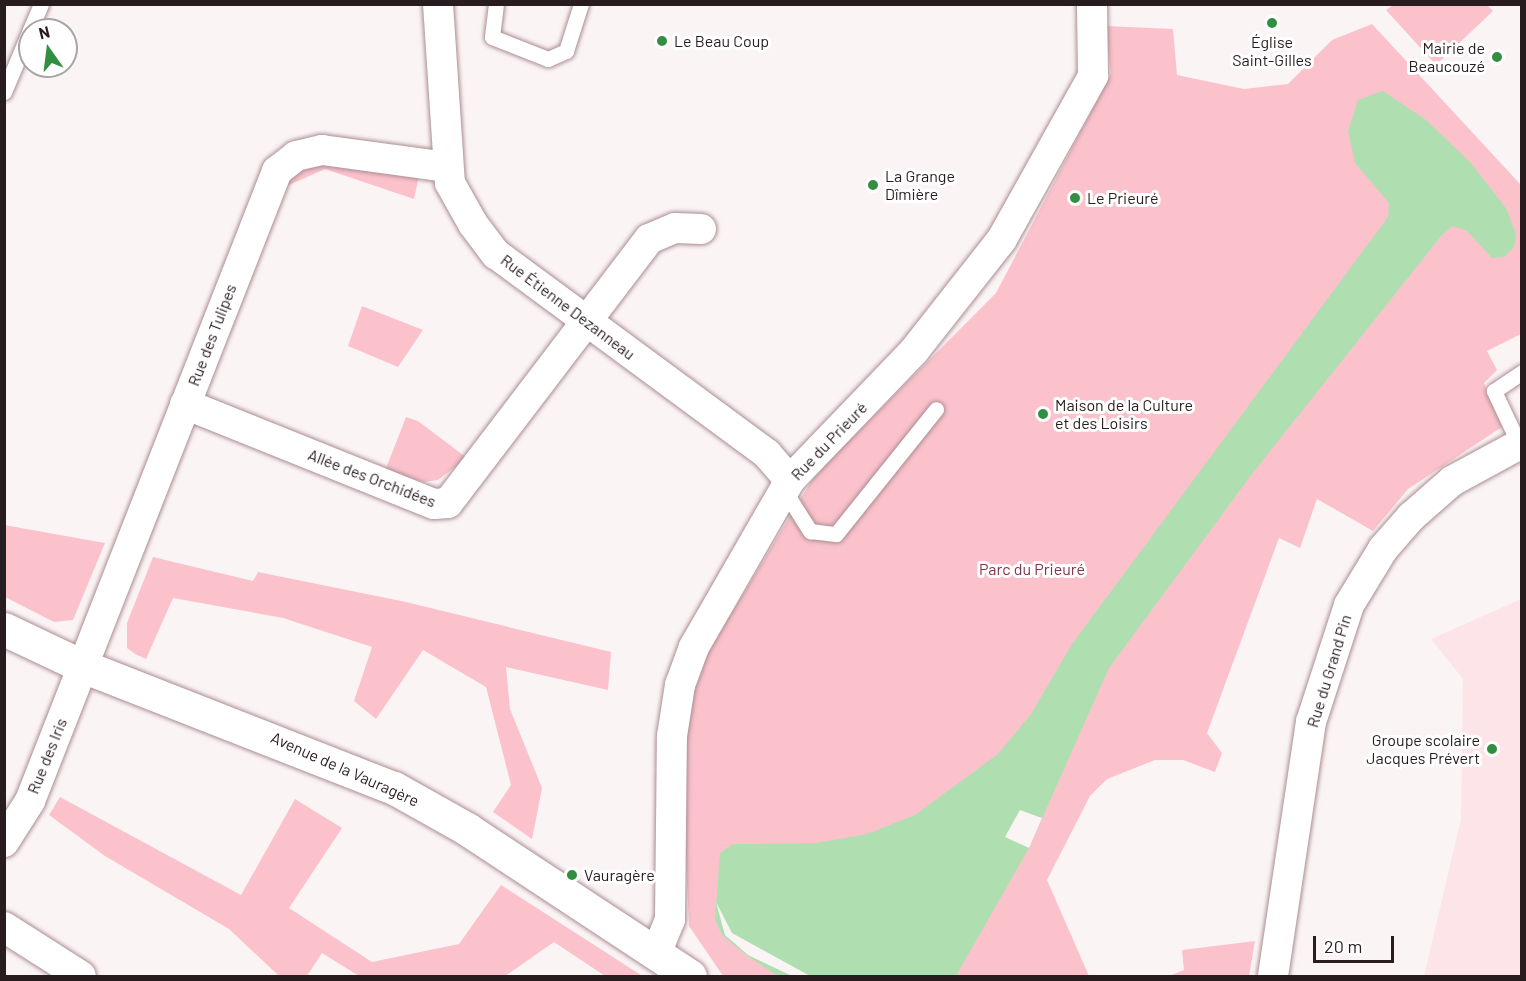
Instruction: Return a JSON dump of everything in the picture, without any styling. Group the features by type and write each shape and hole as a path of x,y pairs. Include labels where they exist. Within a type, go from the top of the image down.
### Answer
{"street":[{"name":"Rue Étienne Dezanneau","path":"438,4 448,167 456,198 496,254 767,454 787,485"},
{"name":"Rue du Prieuré","path":"671,968 672,736 680,685 694,647 787,485 914,351 1002,239 1093,76 1092,4"},
{"name":"Rue des Tulipes","path":"82,666 271,182 285,162 322,150 448,167"},
{"name":"Allée des Orchidées","path":"185,404 434,504 448,503 649,239 675,228 701,229"},
{"name":"Rue du Grand Pin","path":"1273,976 1311,722 1349,605 1383,549 1418,510 1460,476 1520,443"},
{"name":"Avenue de la Vauragère","path":"4,629 82,666 394,788 467,829 671,968"},
{"name":"Rue des Iris","path":"4,842 30,801 82,666"},
{"path":"4,927 81,976"}],"lane":[{"path":"35,18 41,4"},
{"path":"496,4 492,37 548,59 566,51 581,4"},
{"path":"4,92 18,59"},
{"path":"1520,443 1494,391 1521,372"},
{"path":"787,485 810,531 836,534 936,409"}],"shaded area":[{"path":"1383,91 1426,120 1471,163 1506,208 1516,234 1514,247 1504,257 1492,258 1467,231 1453,226 1442,235 1252,474 1109,668 1029,848 956,976 778,976 746,955 722,935 715,919 720,853 733,844 816,843 867,834 915,815 998,754 1031,714 1072,644 1388,217 1389,203 1355,163 1348,131 1358,100"},
{"name":"Groupe scolaire Jacques Prévert","path":"1521,599 1521,976 1424,976 1461,819 1463,679 1431,639"}],"green space":[{"path":"1393,5 1487,5 1493,11 1436,65 1386,10"},
{"name":"Parc du Prieuré","path":"1372,24 1521,185 1521,334 1487,351 1497,370 1484,383 1502,427 1408,489 1373,531 1317,499 1300,548 1279,538 1207,733 1222,753 1215,772 1183,760 1155,760 1107,779 1090,796 1047,880 1089,976 723,976 689,926 681,751 699,667 815,475 996,293 1111,74 1106,26 1173,29 1177,75 1244,89 1288,84 1332,40"},
{"path":"317,162 419,176 414,199 325,169 289,185 281,200 281,188 293,172"},
{"path":"362,306 423,330 398,367 348,346"},
{"path":"406,417 418,421 467,458 438,480 424,482 385,471"},
{"path":"4,525 105,543 73,620 54,622 5,597"},
{"path":"153,557 253,581 258,572 406,602 611,652 608,690 506,667 510,709 542,788 532,839 493,812 511,785 486,687 423,650 376,719 354,701 372,647 283,618 173,598 146,659 127,648 127,623"},
{"path":"60,797 241,895 295,799 342,828 289,908 372,962 459,944 501,885 641,975 605,976 554,942 505,976 359,976 322,953 307,976 279,976 229,929 105,856 49,815"},
{"path":"1255,941 1249,976 1169,976 1184,970 1182,950"}],"pier":[{"path":"1020,810 1042,818 1029,848 1005,837"},
{"path":"716,902 732,933 810,976 792,976 748,955 725,935"}],"place":[{"name":"Église Saint-Gilles","path":"1272,23"},
{"name":"Le Beau Coup","path":"662,41"},
{"name":"Mairie de Beaucouzé","path":"1497,57"},
{"name":"La Grange Dîmière","path":"873,185"},
{"name":"Le Prieuré","path":"1075,198"},
{"name":"Maison de la Culture et des Loisirs","path":"1043,414"},
{"name":"Groupe scolaire Jacques Prévert","path":"1492,749"},
{"name":"Vauragère","path":"572,875"}]}
